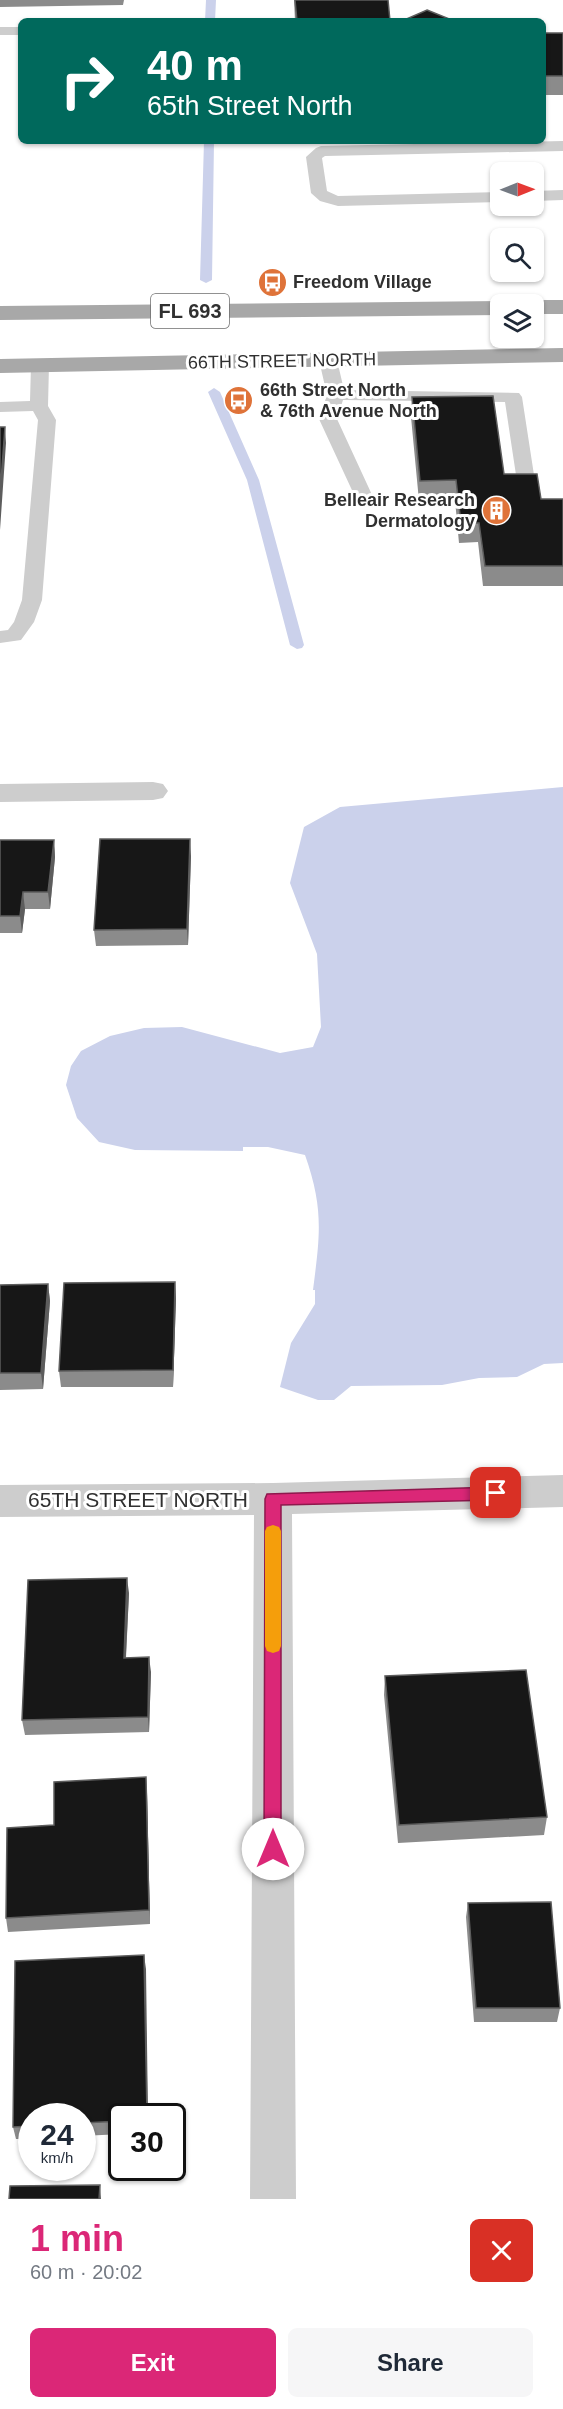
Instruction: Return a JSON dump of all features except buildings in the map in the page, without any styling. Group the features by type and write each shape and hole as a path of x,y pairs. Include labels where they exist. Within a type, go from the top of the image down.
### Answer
{"main road":[{"path":"544,307 563,307"},
{"name":"FL 693","path":"0,313 490,308"},
{"name":"66TH STREET NORTH","path":"0,366 563,355"}],"street":[{"path":"0,793 153,791"},
{"name":"65TH STREET NORTH","path":"0,1501 273,1499 563,1491"},
{"path":"273,1499 273,2199"}],"lane":[{"path":"0,32 18,31"},
{"path":"490,197 338,201 326,198 319,193 314,157 321,146 563,146"},
{"path":"544,196 563,195"},
{"path":"328,360 336,395 328,419 364,497"},
{"path":"7,636 24,622 32,600 46,420 39,406 40,365"},
{"path":"336,395 513,397 525,475"},
{"path":"0,407 39,406"}],"water":[{"path":"563,787 563,1363 544,1364 517,1377 479,1378 442,1385 351,1386 334,1400 318,1400 280,1387 291,1343 315,1304 315,1290 313,1290 319,1237 318,1207 305,1155 268,1147 243,1147 243,1151 135,1150 99,1142 77,1118 66,1085 71,1066 81,1051 110,1036 144,1028 182,1027 280,1053 313,1047 321,1027 317,954 290,883 304,827 340,807"}],"waterway":[{"path":"210,18 211,0"},
{"path":"206,280 209,144"},
{"path":"214,392 253,480 297,645"}],"slow traffic":[{"path":"273,1531 273,1646"}],"place":[{"name":"Freedom Village","path":"272,282"},
{"name":"66th Street North & 76th Avenue North","path":"239,400"},
{"name":"Belleair Research Dermatology","path":"496,510"}],"route":[{"path":"273,1849 273,1499 496,1493"}]}
